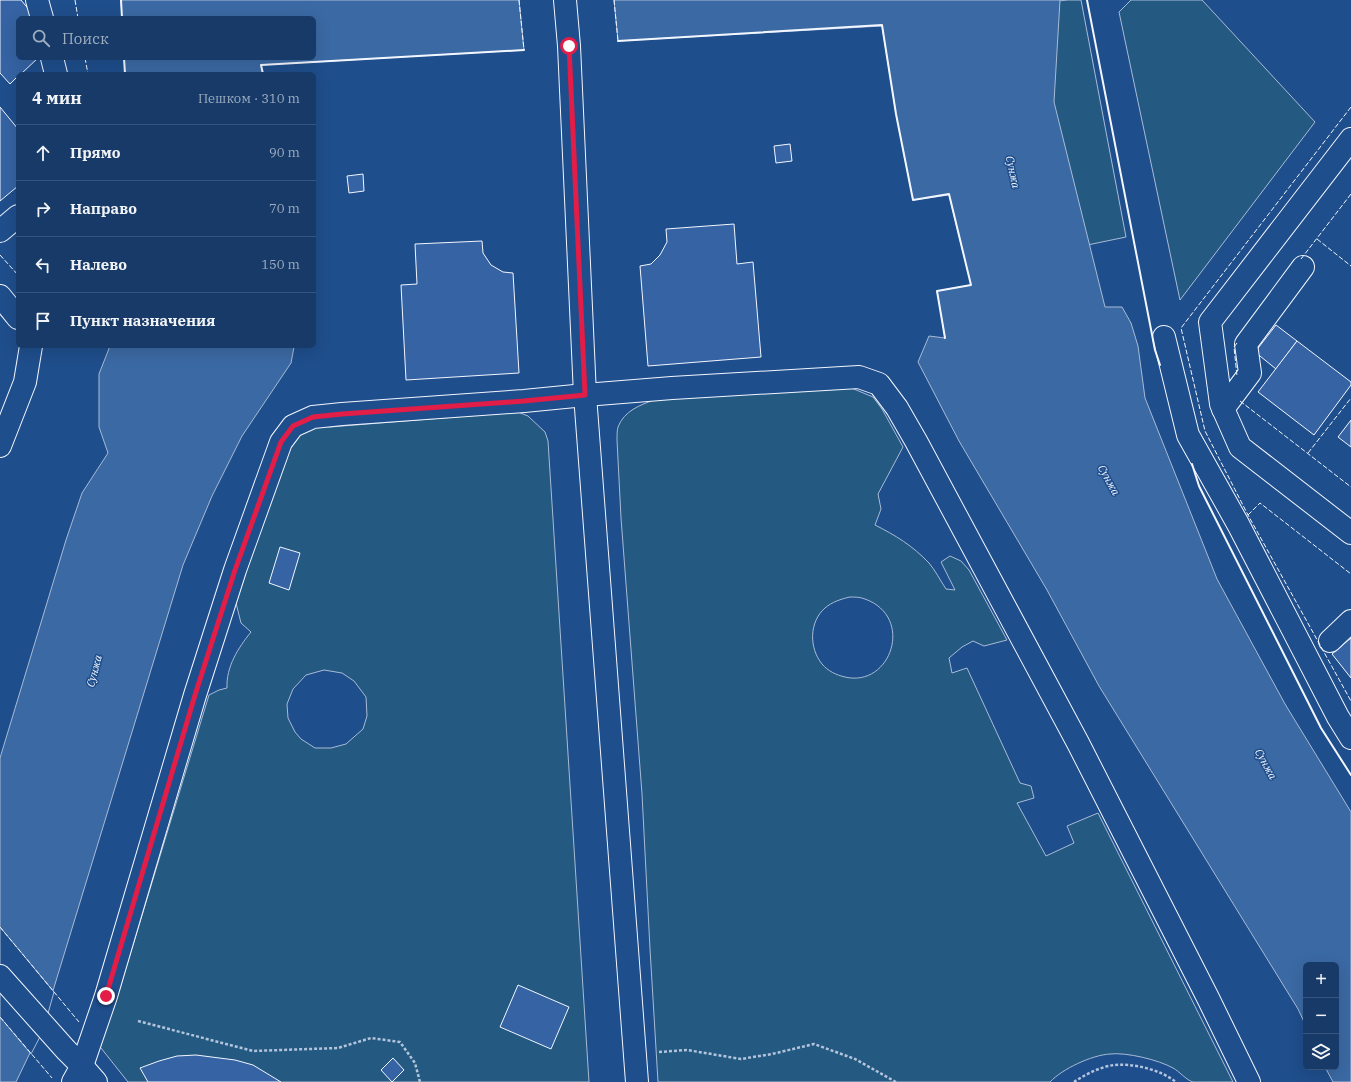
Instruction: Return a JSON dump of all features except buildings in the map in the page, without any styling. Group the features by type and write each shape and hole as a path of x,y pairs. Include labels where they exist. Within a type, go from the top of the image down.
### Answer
{"street":[{"path":"38,0 42,16"},
{"path":"565,0 569,46 585,395 638,1082"},
{"path":"52,60 56,72"},
{"path":"1351,139 1210,322 1221,404 1240,447 1351,534"},
{"path":"0,231 16,218"},
{"path":"1223,409 1250,373 1246,344 1303,267"},
{"path":"0,296 16,316"},
{"path":"1164,337 1188,435 1238,524 1338,716 1351,738"},
{"path":"0,446 25,382 31,348"},
{"path":"78,1074 106,996 193,703 235,570 281,442 293,426 313,417 342,414 524,401 585,395 859,377 878,384 897,408 916,442 1078,743 1208,998 1249,1082"},
{"path":"1330,641 1351,621"},
{"path":"0,976 66,1050 78,1074 96,1082"}],"path":[{"path":"138,1021 253,1051 338,1048 371,1038 400,1042 415,1063 420,1082"},
{"path":"636,1059 656,1052 687,1050 741,1059 772,1054 814,1044 855,1059 896,1082"},
{"path":"1074,1082 1086,1074 1114,1065 1143,1066 1170,1077 1176,1082"}],"shaded area":[{"path":"1068,0 1081,0 1126,237 976,268 913,16"},
{"path":"1131,0 1202,0 1315,122 1180,300 1119,12"},
{"path":"849,387 873,397 882,409 903,447 878,494 881,509 875,525 904,541 917,551 931,566 946,589 955,590 941,562 950,556 961,561 969,570 1007,640 984,646 973,641 962,647 949,658 952,673 967,668 1020,783 1031,786 1034,798 1017,803 1046,856 1074,843 1067,826 1098,813 1233,1082 1193,1082 1178,1071 1160,1062 1133,1055 1110,1054 1086,1060 1062,1072 1050,1082 658,1082 642,794 621,518 617,440 618,427 624,417 633,409 654,400","holes":["850,597 865,599 880,608 889,620 893,634 891,649 885,662 875,672 861,678 845,677 830,671 818,658 813,643 814,628 816,620 820,614 825,608 834,602"]},
{"path":"518,412 528,416 545,432 548,441 589,1082 128,1082 97,1043 115,1004 209,695 227,688 228,673 234,658 251,632 241,623 236,603 286,448 304,429 314,426 330,427","holes":["324,670 342,673 354,681 366,697 367,716 363,729 346,744 331,748 315,748 301,739 295,732 288,718 287,704 293,689 306,675"]}],"water":[{"path":"121,0 519,0 524,50 261,65 263,72 125,72 124,60 316,60 316,16 122,16"},
{"name":"Сунжа","path":"614,0 1060,0 1054,102 1105,307 1122,307 1131,323 1138,346 1145,398 1217,579 1285,704 1351,812 1351,1082 1333,1082 1327,1070 1339,1070 1339,962 1303,962 1303,1020 1298,1009 1099,686 1047,590 959,441 918,362 929,336 945,338 937,291 971,285 949,195 913,200 896,114 882,26 618,41"},
{"name":"Сунжа","path":"109,348 294,348 291,363 242,436 212,496 183,565 41,1030 16,1082 0,1082 0,758 66,540 82,493 108,453 99,427 99,374"}],"pier":[{"path":"0,927 54,992 43,1031 31,1054 0,1017"}],"fence":[{"path":"75,0 78,16"},
{"path":"519,0 524,50"},
{"path":"614,0 618,41"},
{"path":"85,60 88,72"},
{"path":"1351,107 1181,328 1205,431 1248,515 1351,701"},
{"path":"1301,259 1351,194"},
{"path":"1317,239 1351,266"},
{"path":"0,255 16,273"},
{"path":"1237,343 1234,347 1237,376"},
{"path":"1308,453 1351,398"},
{"path":"1240,401 1351,487"},
{"path":"1248,515 1260,503 1351,574"},
{"path":"0,927 79,1022"},
{"path":"0,1017 52,1078"}],"wall":[{"path":"121,0 122,16"},
{"path":"1087,0 1155,350 1160,365"},
{"path":"618,41 882,25 896,114 913,200 949,194 971,285 937,291 945,338"},
{"path":"263,72 261,65 524,50"},
{"path":"124,60 125,72"},
{"path":"1192,464 1199,486 1321,728 1351,775"}],"route":[{"path":"106,996 195,695 235,570 281,442 293,426 313,417 585,395 569,46"}]}
